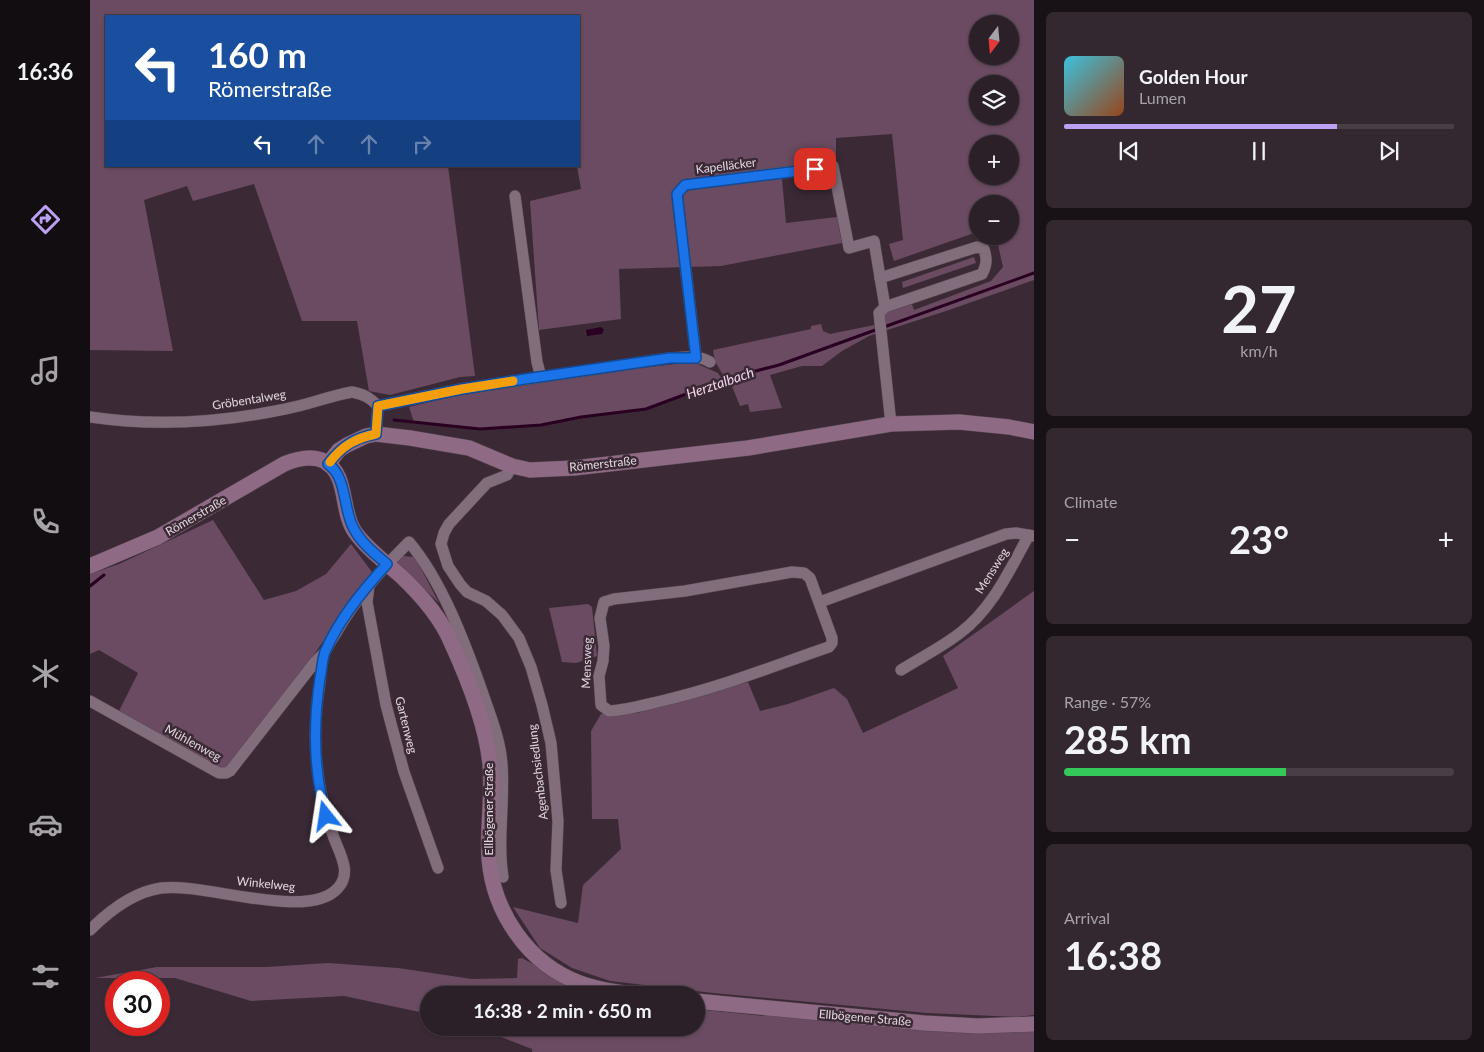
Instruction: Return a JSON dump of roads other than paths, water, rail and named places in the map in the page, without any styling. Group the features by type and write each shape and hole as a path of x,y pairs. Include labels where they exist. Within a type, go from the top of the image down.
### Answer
{"main road":[{"name":"Römerstraße","path":"90,566 158,537 284,464 310,458 319,459 328,464 339,450 347,445 366,436 376,434 469,448 512,466 530,470 574,468 748,448 891,424 959,422 1009,426 1034,432"},
{"path":"328,464 338,476 348,517 355,531 387,564"},
{"name":"Ellbögener Straße","path":"387,564 423,598 441,623 451,642 481,720 490,770 490,866 498,899 511,925 528,950 546,965 568,978 591,986"},
{"name":"Ellbögener Straße","path":"705,1002 924,1023 987,1026 1034,1024"}],"street":[{"name":"Kapelläcker","path":"696,358 677,194 685,185 833,166 849,248 874,241 880,278"},
{"path":"515,196 537,362 541,377"},
{"path":"885,307 880,278 977,246 984,249 987,258 982,274 885,307 879,313 891,424"},
{"path":"376,434 378,406 462,389 670,358 703,358 710,362"},
{"name":"Gröbentalweg","path":"90,417 134,422 190,423 286,409 352,392 369,398 378,406"},
{"name":"Agenbachsiedlung","path":"512,466 507,475 487,483 449,524 444,532 441,544 448,566 460,584 467,592 482,598 502,615 519,638 531,666 551,743 558,821 556,870 561,903"},
{"name":"Mensweg","path":"820,602 1006,534 1032,535 997,594 961,633 901,670"},
{"path":"387,564 410,542 435,581 467,647 497,734 502,763 503,798 500,859 504,877"},
{"name":"Winkelweg","path":"90,930 110,911 137,896 159,889 184,887 255,899 297,902 326,896 339,887 344,876 344,867 326,816 317,775 316,705 324,653 349,611 387,564"},
{"name":"Mensweg","path":"792,572 804,573 810,578 820,602 832,638 832,643 828,647 734,681 678,698 622,710 609,711 602,705 599,676 604,646 600,618 604,602 614,599 685,592 792,572"},
{"name":"Gartenweg","path":"370,583 367,602 386,705 404,772 438,868"},
{"name":"Mühlenweg","path":"90,701 218,773 226,773 230,771 324,653"}],"waterway":[{"name":"Herztalbach","path":"884,327 1034,273"},
{"name":"Herztalbach","path":"394,420 480,429 541,425 581,417 646,409 732,377 779,365 878,329"},
{"name":"Herztalbach","path":"90,586 104,575"}]}
